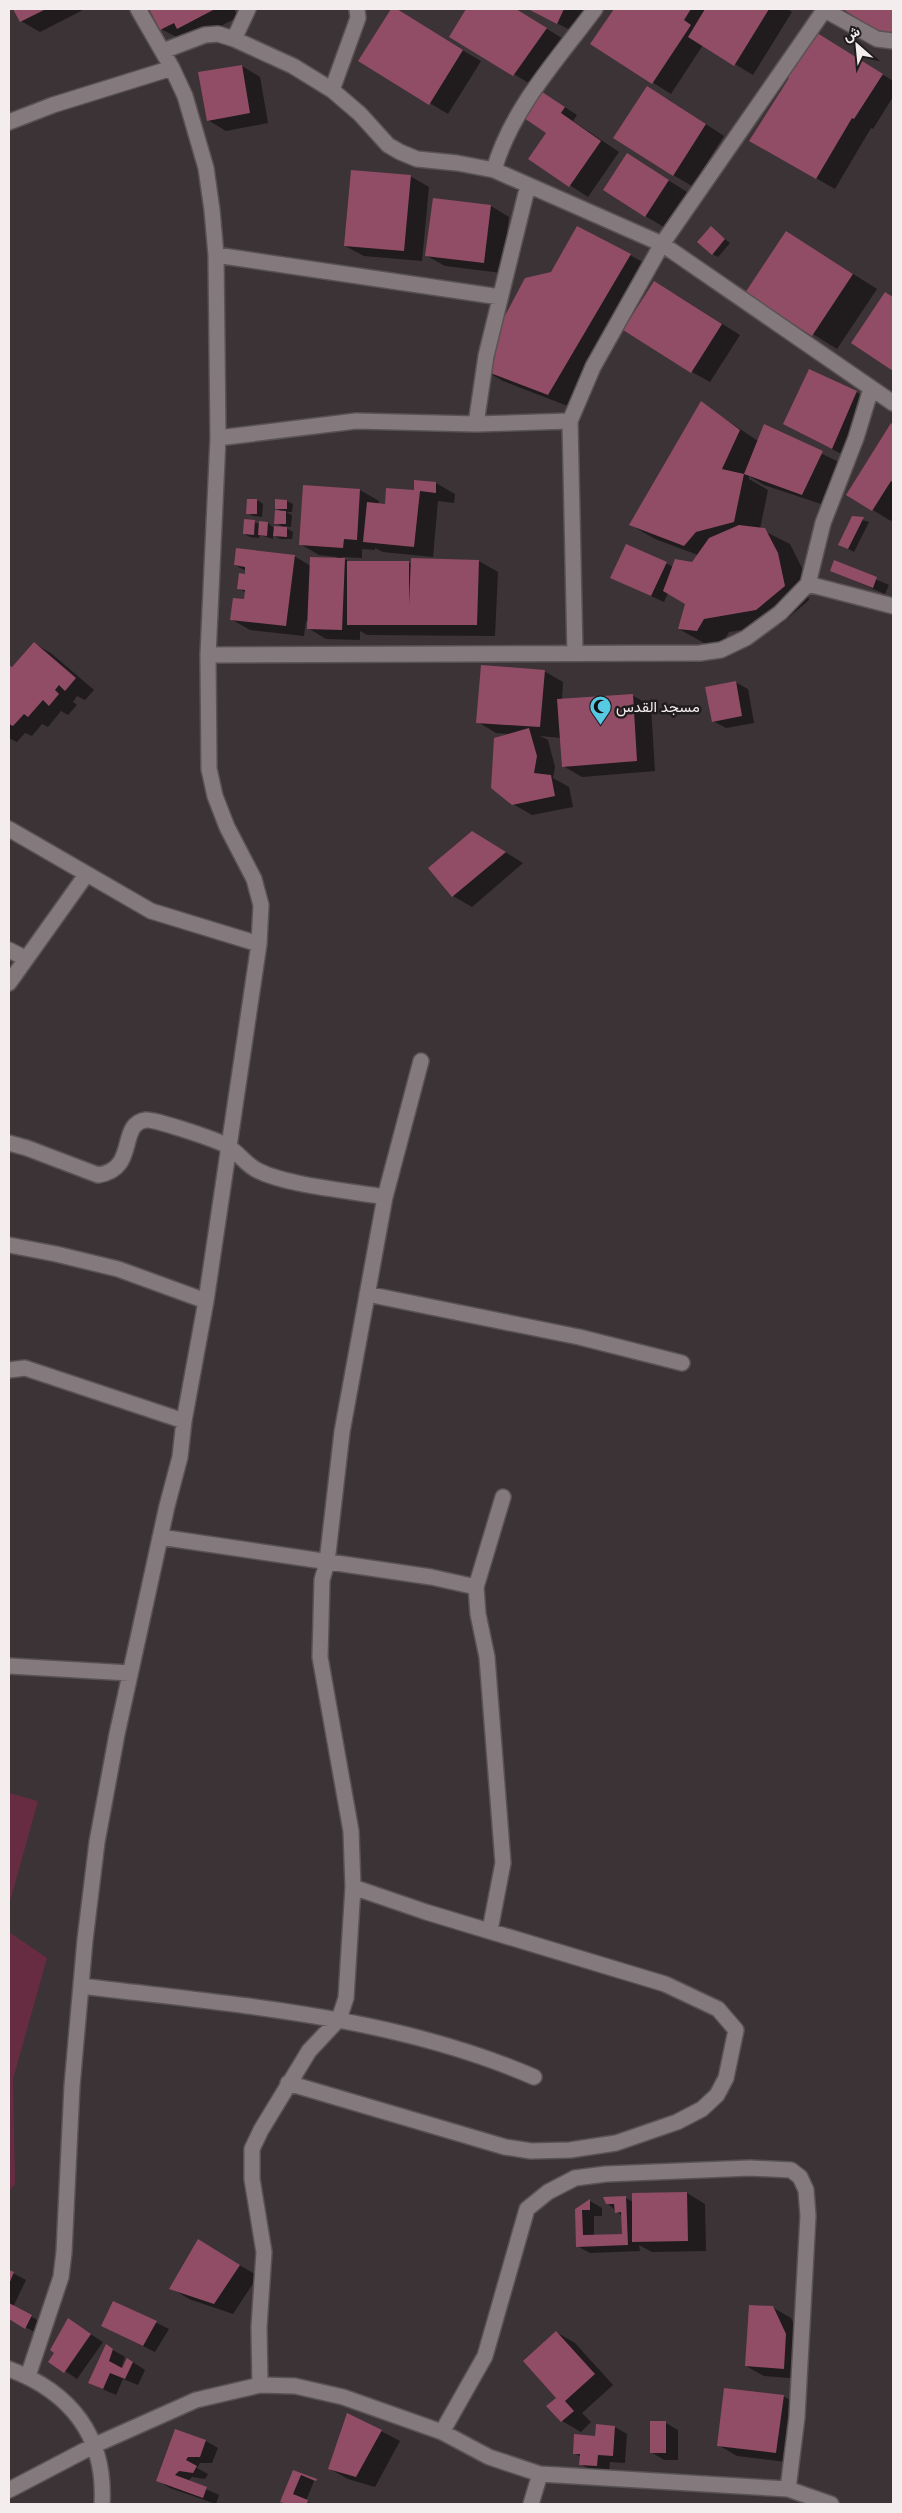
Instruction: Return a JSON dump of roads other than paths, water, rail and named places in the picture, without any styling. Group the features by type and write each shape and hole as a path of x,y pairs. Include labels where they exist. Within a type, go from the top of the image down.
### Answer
{"street":[{"path":"28,2376 51,2310 63,2260 72,2086 97,1842 130,1673 180,1456 184,1421 206,1301 259,944 260,905 254,879 227,826 215,796 209,769 208,655 218,438 216,255 206,168 185,96 163,51 138,9"},
{"path":"234,39 248,9"},
{"path":"332,90 358,18 357,9"},
{"path":"494,170 499,154 516,118 595,9"},
{"path":"575,653 570,421 593,367 662,244 824,9 877,39 893,41"},
{"path":"163,51 205,35 218,34 234,39 294,66 332,90 360,114 388,145 400,152 418,159 457,163 494,170 662,244 893,403"},
{"path":"9,122 53,105 172,68"},
{"path":"476,424 486,356 528,185"},
{"path":"216,255 500,297"},
{"path":"208,655 700,653 721,650 746,638 780,613 808,584 823,523 856,438 872,389"},
{"path":"218,438 356,421 476,424 570,421"},
{"path":"808,584 893,606"},
{"path":"9,829 151,911 259,944"},
{"path":"9,983 86,875"},
{"path":"9,950 25,958"},
{"path":"260,2385 259,2327 264,2252 252,2179 252,2149 288,2083 309,2051 339,2019 346,1998 353,1888 351,1831 344,1782 320,1658 322,1580 327,1562 342,1432 385,1197 421,1062"},
{"path":"9,1144 27,1148 98,1175 110,1173 117,1167 125,1155 130,1133 134,1126 142,1121 150,1120 228,1146 244,1162 270,1177 385,1197"},
{"path":"9,1246 56,1254 118,1269 206,1301"},
{"path":"367,1294 570,1335 682,1363"},
{"path":"9,1370 25,1368 184,1421"},
{"path":"490,1930 503,1863 487,1658 478,1614 476,1587 503,1497"},
{"path":"160,1537 431,1578 476,1587"},
{"path":"9,1666 130,1673"},
{"path":"288,2083 480,2141 532,2151 570,2150 616,2143 677,2122 702,2109 718,2095 726,2078 736,2034 734,2025 718,2009 665,1984 353,1888"},
{"path":"81,1986 339,2019 454,2047 487,2057 534,2077"},
{"path":"442,2432 485,2356 527,2209 548,2192 575,2178 606,2174 750,2168 791,2170 800,2177 806,2190 808,2216 797,2417 788,2489"},
{"path":"9,2369 28,2376 63,2400 76,2413 95,2445 101,2464 102,2504"},
{"path":"9,2490 95,2445 196,2400 260,2385 295,2386 343,2397 442,2432 489,2457 540,2474 788,2489 831,2504"},
{"path":"531,2504 540,2474"}],"place":[{"name":"مسجد القدس","path":"600,725"}]}
